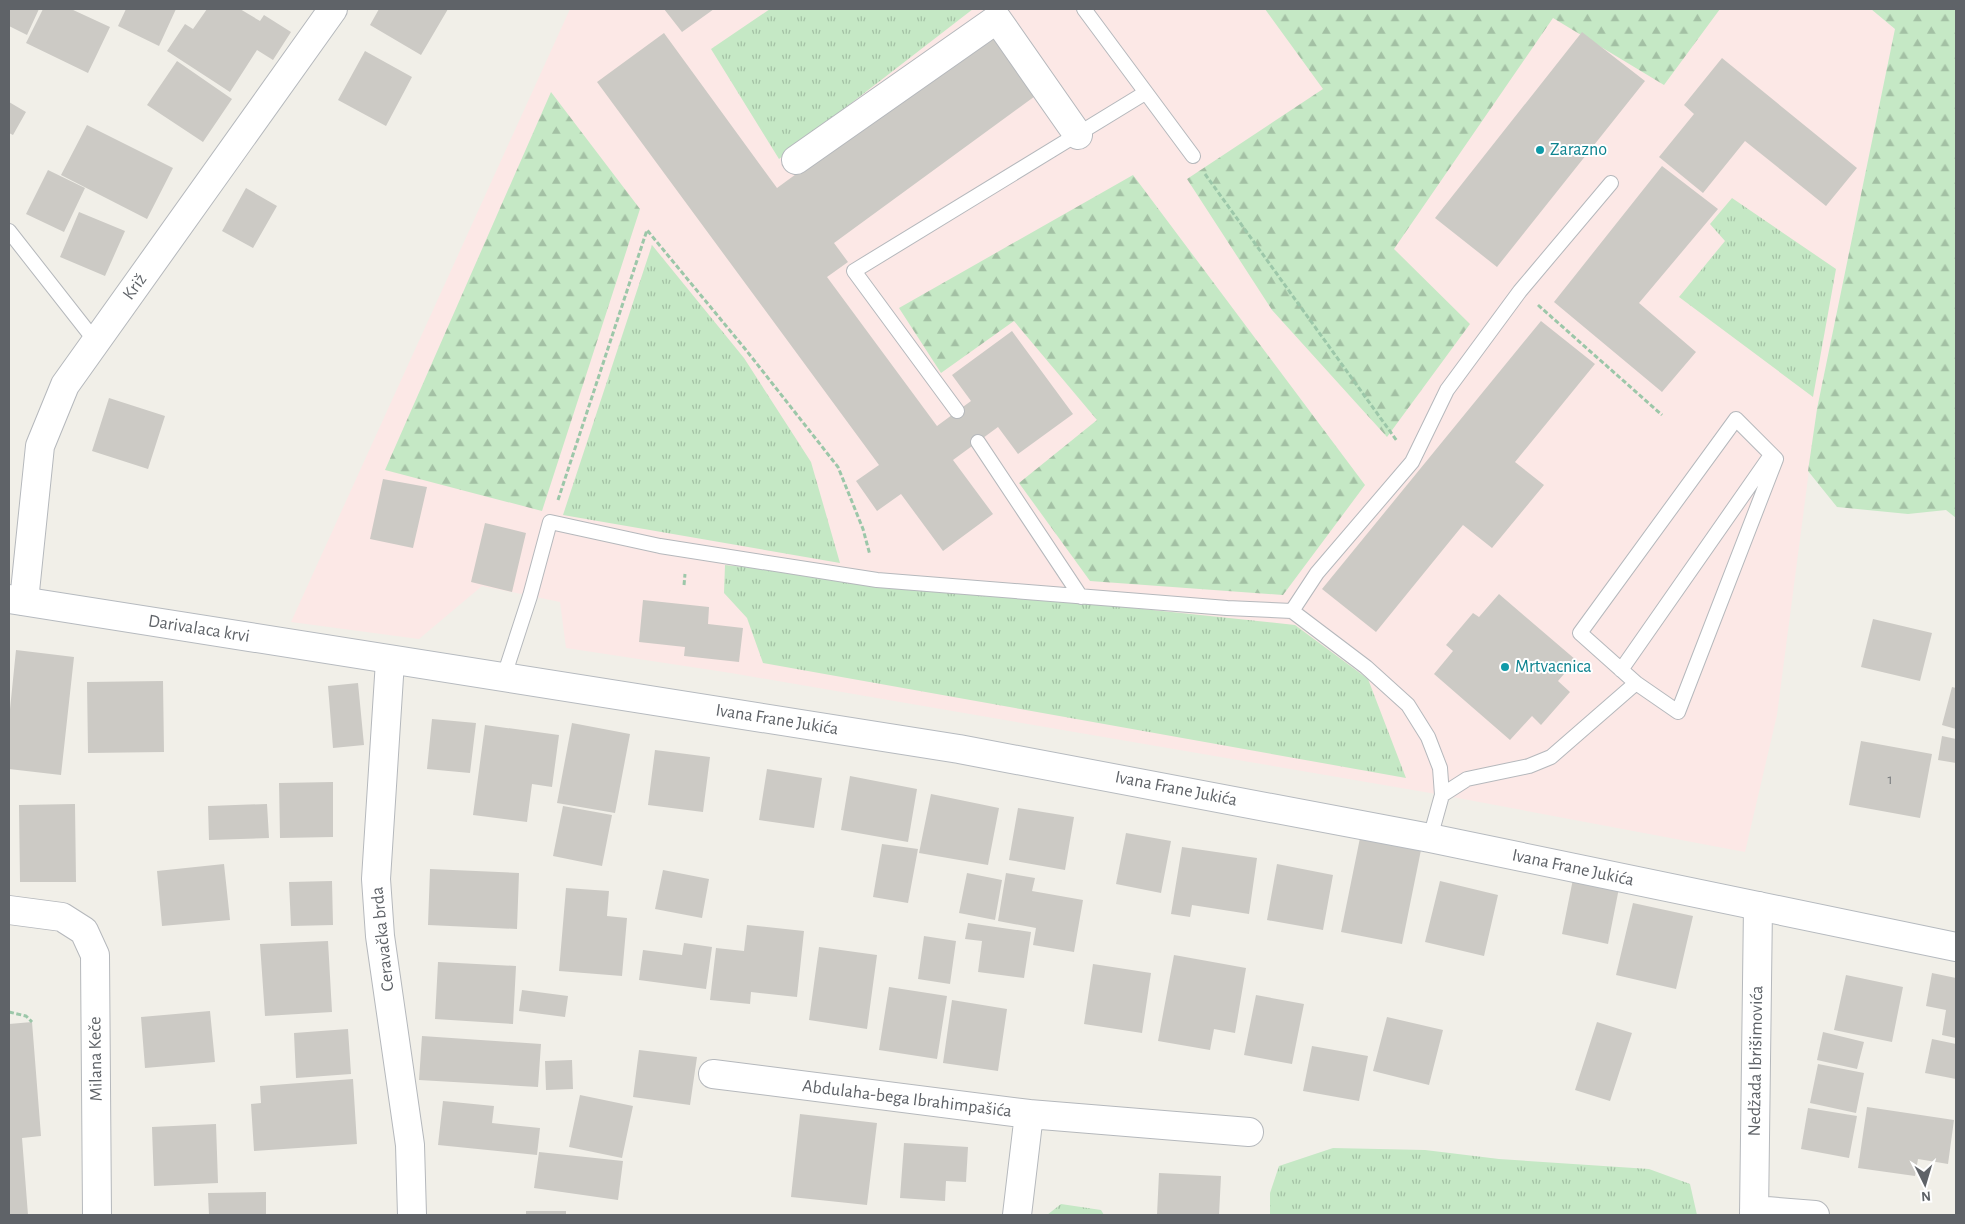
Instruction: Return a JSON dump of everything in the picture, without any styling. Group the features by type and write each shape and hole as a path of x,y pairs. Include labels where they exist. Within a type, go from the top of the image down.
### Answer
{"street":[{"name":"Križ","path":"16,600 40,446 65,385 333,9"},
{"path":"796,160 997,19 1078,135"},
{"name":"Darivalaca krvi","path":"16,600 390,661"},
{"name":"Ivana Frane Jukića","path":"390,661 504,676 960,749 1430,838 1956,947"},
{"name":"Ceravačka brda","path":"390,661 376,878 380,936 410,1145 412,1215"},
{"name":"Nedžada Ibrišimovića","path":"1754,1212 1758,906"},
{"name":"Milana Keče","path":"9,910 62,918 84,932 95,955 97,1215"},
{"name":"Abdulaha-bega Ibrahimpašića","path":"714,1074 1029,1114 1017,1215"},
{"path":"1029,1114 1249,1132"},
{"path":"1754,1212 1815,1215"}],"lane":[{"path":"1084,9 1193,156"},
{"path":"957,411 854,271 1145,93"},
{"path":"1292,611 1317,573 1412,462 1447,390 1520,291 1611,183"},
{"path":"9,231 96,342"},
{"path":"1736,419 1771,455 1776,459 1678,712 1636,683 1580,633 1736,419"},
{"path":"978,442 1081,597"},
{"path":"1621,670 1771,455"},
{"path":"504,676 530,596 550,522 660,546 876,580 916,581 1081,597 1292,611 1366,667 1408,705 1428,737 1440,768 1442,795 1430,838"},
{"path":"1442,795 1466,779 1528,766 1551,757 1636,683"}],"path":[{"path":"1193,156 1412,462"},
{"path":"550,522 647,230 746,350 838,467 863,529 876,580"},
{"path":"1520,291 1662,416"},
{"path":"9,1012 26,1016 32,1022"}],"shaded area":[{"path":"570,9 1871,9 1895,29 1817,409 1777,715 1745,852 1442,795 731,673 566,648 560,602 482,586 419,639 291,622"}],"green space":[{"path":"770,9 973,9 779,159 711,49"},
{"path":"1265,9 1720,9 1664,85 1553,18 1394,249 1470,324 1387,437 1272,310 1187,179 1323,89"},
{"path":"1871,9 1956,9 1956,518 1946,510 1908,514 1837,507 1808,471 1817,409 1895,29"},
{"path":"551,92 640,209 542,511 385,470"},
{"path":"1133,175 1365,485 1283,595 1090,581 1019,483 1097,420 1014,321 941,373 899,308"},
{"path":"1732,198 1836,269 1813,397 1679,297 1725,241 1710,224"},
{"path":"652,245 744,358 811,462 840,563 563,515"},
{"path":"725,565 1295,625 1368,679 1406,778 763,663 747,618 724,593"},
{"path":"1333,1148 1425,1150 1499,1159 1649,1169 1690,1184 1697,1215 1270,1215 1270,1193 1279,1166"},
{"path":"1061,1204 1101,1210 1104,1215 1047,1215"}],"building":[{"path":"9,9 39,9 27,35 9,26"},
{"path":"43,9 71,9 110,27 88,73 26,43"},
{"path":"126,9 176,9 159,46 118,26"},
{"path":"207,9 240,9 260,21 264,15 291,32 273,60 257,50 230,92 167,51 185,24 193,29"},
{"path":"379,9 448,9 421,55 370,25"},
{"path":"664,9 714,9 682,32"},
{"path":"996,28 1042,91 834,243 848,262 827,277 937,426 971,401 952,375 1012,331 1073,414 1018,454 998,427 953,460 993,514 943,551 901,494 877,511 856,481 879,465 597,82 664,33 777,188"},
{"name":"Zarazno","path":"1582,32 1645,81 1497,267 1435,218"},
{"path":"365,51 412,77 386,126 338,100"},
{"path":"1722,58 1857,168 1826,206 1745,141 1703,193 1659,157 1694,114 1684,105"},
{"path":"177,61 232,99 203,142 147,105"},
{"path":"9,102 26,112 13,135 9,133"},
{"path":"87,125 173,168 147,219 61,175"},
{"path":"1662,166 1718,209 1639,303 1696,352 1662,392 1554,302"},
{"path":"48,170 85,188 64,232 26,214"},
{"path":"246,188 277,206 253,248 222,231"},
{"path":"79,212 125,231 105,276 60,257"},
{"path":"1541,321 1595,364 1515,462 1544,485 1492,548 1463,525 1376,632 1322,589"},
{"path":"109,398 165,416 148,469 92,451"},
{"path":"383,479 427,487 413,548 370,539"},
{"path":"485,523 526,533 512,592 471,582"},
{"name":"Mrtvacnica","path":"1499,594 1576,660 1558,681 1570,692 1541,725 1532,716 1510,740 1434,674 1453,651 1446,645 1473,613 1479,617"},
{"path":"643,600 709,607 708,624 743,628 739,662 684,656 685,647 639,642"},
{"path":"1873,619 1932,633 1920,681 1861,667"},
{"path":"16,650 74,657 61,775 9,769 9,719"},
{"path":"163,681 164,752 88,753 87,682"},
{"path":"358,683 364,745 333,748 328,686"},
{"path":"1952,687 1956,688 1956,729 1942,725"},
{"path":"432,719 476,723 470,773 427,769"},
{"path":"572,723 630,734 615,813 557,803"},
{"path":"485,725 559,735 552,787 532,784 527,822 473,815"},
{"path":"1942,736 1956,739 1956,763 1938,760"},
{"path":"1861,741 1932,754 1920,818 1849,805"},
{"path":"655,750 710,757 703,812 648,805"},
{"path":"767,769 822,778 814,828 759,820"},
{"path":"850,776 917,789 908,842 841,830"},
{"path":"333,782 333,837 280,838 279,783"},
{"path":"931,794 999,808 988,865 919,853"},
{"path":"75,804 76,882 20,882 19,805"},
{"path":"267,804 269,838 209,840 208,806"},
{"path":"563,806 612,815 602,866 553,856"},
{"path":"1018,808 1074,817 1065,870 1009,860"},
{"path":"1126,833 1171,841 1161,893 1116,884"},
{"path":"1361,833 1422,845 1402,944 1341,932"},
{"path":"882,844 918,849 908,903 873,897"},
{"path":"1182,847 1257,858 1249,914 1192,905 1190,917 1171,914"},
{"path":"224,864 230,920 162,926 157,871"},
{"path":"1277,864 1333,875 1323,930 1267,920"},
{"path":"430,869 519,873 517,929 428,925"},
{"path":"663,870 709,879 702,918 655,909"},
{"path":"967,873 1002,880 995,920 959,913"},
{"path":"1006,873 1035,878 1032,891 1083,900 1074,952 1033,945 1036,928 998,921"},
{"path":"1573,879 1619,888 1608,944 1562,934"},
{"path":"332,881 333,925 291,926 289,882"},
{"path":"1440,881 1498,895 1484,956 1425,942"},
{"path":"566,888 609,891 607,916 627,918 622,976 559,971"},
{"path":"1633,903 1693,916 1676,989 1616,975"},
{"path":"968,923 1031,932 1024,978 978,972 982,941 965,939"},
{"path":"747,925 804,931 797,997 751,992 750,1004 710,1000 716,948 744,951"},
{"path":"924,936 956,941 950,984 918,979"},
{"path":"328,941 332,1012 265,1016 260,944"},
{"path":"684,943 712,947 706,989 639,980 643,950 682,955"},
{"path":"819,947 877,955 867,1029 809,1020"},
{"path":"1174,955 1246,968 1235,1033 1214,1029 1210,1050 1158,1041"},
{"path":"438,962 516,966 513,1024 435,1019"},
{"path":"1093,964 1151,973 1142,1033 1084,1024"},
{"path":"1932,973 1956,978 1956,1038 1942,1035 1946,1010 1926,1006"},
{"path":"1846,975 1903,987 1892,1042 1834,1030"},
{"path":"889,987 947,996 937,1059 879,1050"},
{"path":"522,990 568,996 565,1017 519,1011"},
{"path":"1256,995 1304,1004 1292,1064 1244,1055"},
{"path":"952,1000 1007,1009 998,1071 943,1063"},
{"path":"210,1011 215,1062 145,1068 141,1017"},
{"path":"1387,1017 1443,1030 1429,1085 1373,1071"},
{"path":"32,1022 41,1136 22,1138 28,1215 9,1215 9,1024"},
{"path":"1597,1022 1632,1033 1610,1101 1575,1090"},
{"path":"348,1029 351,1074 296,1078 294,1033"},
{"path":"1823,1032 1864,1042 1857,1069 1817,1060"},
{"path":"422,1036 541,1044 538,1087 419,1080"},
{"path":"1932,1039 1956,1044 1956,1079 1925,1073"},
{"path":"1312,1046 1368,1056 1359,1101 1303,1091"},
{"path":"639,1050 697,1057 690,1105 633,1097"},
{"path":"572,1060 573,1089 546,1090 545,1061"},
{"path":"1818,1064 1864,1073 1856,1113 1810,1103"},
{"path":"353,1079 357,1144 254,1151 251,1104 261,1103 260,1086"},
{"path":"580,1095 633,1106 622,1158 569,1147"},
{"path":"443,1101 494,1106 492,1123 540,1128 537,1155 438,1145"},
{"path":"1867,1107 1954,1120 1948,1164 1918,1159 1915,1176 1858,1168"},
{"path":"1808,1108 1857,1116 1849,1158 1801,1149"},
{"path":"800,1114 877,1123 867,1205 791,1197"},
{"path":"216,1124 218,1183 154,1186 152,1127"},
{"path":"904,1143 968,1147 966,1182 946,1181 945,1201 900,1198"},
{"path":"539,1152 623,1161 618,1200 534,1188"},
{"path":"1159,1173 1221,1176 1219,1215 1157,1215"},
{"path":"266,1192 266,1215 209,1215 208,1193"},
{"path":"526,1211 566,1211 566,1215 526,1215"}],"place":[{"name":"Zarazno","path":"1540,150"},
{"name":"Mrtvacnica","path":"1505,667"}]}
